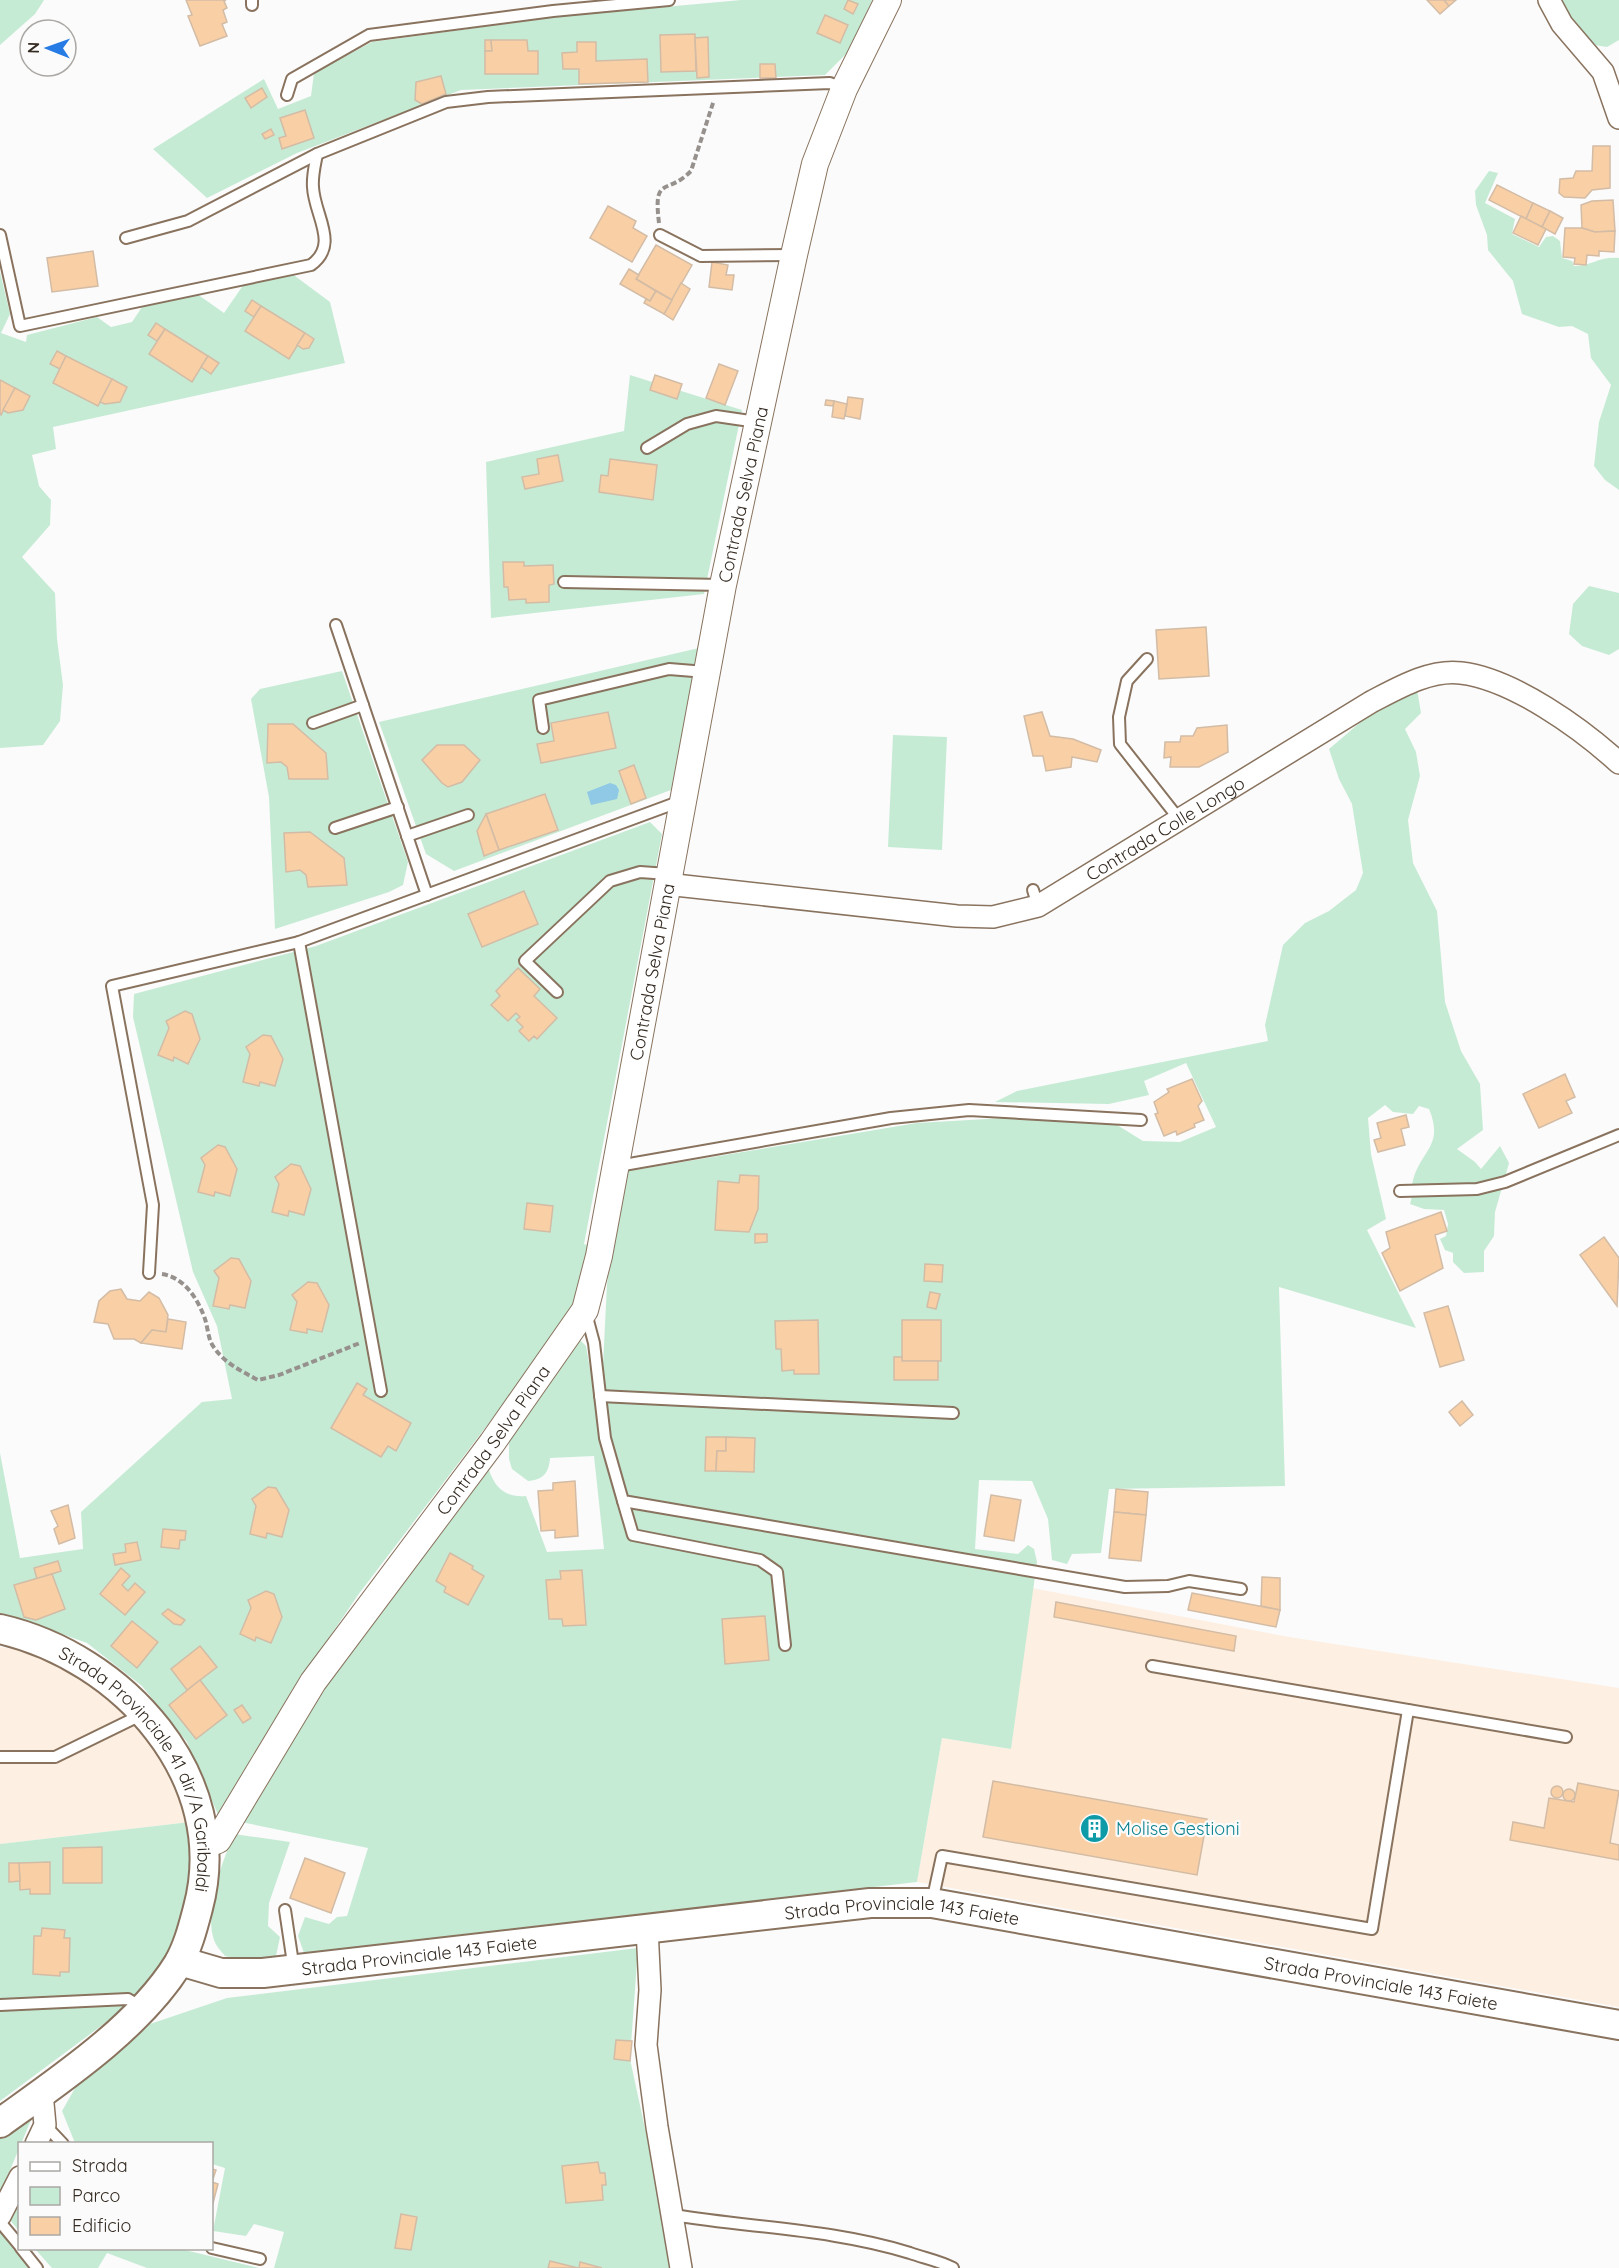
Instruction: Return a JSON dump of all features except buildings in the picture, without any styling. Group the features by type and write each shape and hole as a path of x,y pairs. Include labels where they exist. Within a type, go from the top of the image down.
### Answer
{"main road":[{"name":"Strada Provinciale 41 dir/A Garibaldi","path":"0,1629 22,1634 81,1660 146,1713 177,1759 191,1786 201,1819 205,1845 202,1896 192,1933 180,1961 143,2009 42,2093 0,2123"},
{"name":"Strada Provinciale 143 Faiete","path":"180,1961 193,1967 231,1974 294,1970 870,1903 932,1902 1619,2025"}],"street":[{"name":"Contrada Selva Piana","path":"205,1845 218,1840 313,1682 492,1443 585,1310 599,1256 681,801 723,585 815,164 844,89 888,0"},
{"path":"1549,0 1562,24 1603,72 1619,118"},
{"name":"Contrada Colle Longo","path":"667,879 957,916 993,917 1035,898 1179,819 1371,702 1416,679 1461,672 1500,684 1553,712 1591,737 1619,763"},
{"path":"647,1928 650,1990 646,2045 657,2127 681,2268"},
{"path":"41,2134 42,2093"},
{"path":"0,2216 18,2181"}],"lane":[{"path":"287,95 292,79 369,35 553,11 669,0"},
{"path":"126,238 188,221 317,154 446,102 488,97 830,83 844,89"},
{"path":"0,235 20,326 311,265 320,258 325,249 322,223 313,189 317,154"},
{"path":"660,236 701,256 794,255"},
{"path":"647,448 687,424 716,416 758,422"},
{"path":"564,582 723,585"},
{"path":"336,625 427,895"},
{"path":"1147,659 1127,681 1119,717 1120,744 1179,819"},
{"path":"543,728 539,700 669,669 706,672"},
{"path":"313,723 363,705"},
{"path":"149,1273 153,1205 112,986 299,942 681,801"},
{"path":"335,828 398,807"},
{"path":"407,836 468,815"},
{"path":"557,992 525,961 610,881 640,872 667,879"},
{"path":"299,942 381,1391"},
{"path":"614,1166 891,1118 969,1110 1141,1120"},
{"path":"1400,1191 1477,1189 1496,1184 1619,1135"},
{"path":"585,1310 594,1344 605,1438 633,1535 760,1560 777,1572 785,1645"},
{"path":"600,1396 953,1413"},
{"path":"623,1502 1125,1587 1168,1586 1189,1581 1241,1589"},
{"path":"1152,1666 1566,1737"},
{"path":"932,1902 942,1856 1372,1929 1408,1710"},
{"path":"0,1757 55,1756 146,1713"},
{"path":"285,1910 294,1970"},
{"path":"0,2005 128,1999 143,2009"},
{"path":"41,2134 59,2142"},
{"path":"673,2215 741,2226 806,2230 870,2241 953,2268"},
{"path":"0,2222 18,2244"},
{"path":"213,2248 260,2259"},
{"path":"22,2250 37,2268"}],"path":[{"path":"660,236 656,199 659,191 669,183 683,180 691,171 717,88"},
{"path":"149,1273 173,1276 193,1294 204,1317 213,1346 232,1366 258,1380 279,1375 371,1338"}],"shaded area":[{"path":"1032,1588 1289,1637 1619,1688 1619,2007 917,1882 942,1738 1011,1749"},
{"path":"0,1647 37,1653 79,1673 126,1710 172,1773 190,1822 0,1844"}],"green space":[{"path":"0,0 44,0 30,18 18,18 18,29 0,45"},
{"path":"741,0 872,0 852,48 825,75 461,90 297,153 207,198 153,149 264,79 278,109 311,96 314,73 372,42 555,17"},
{"path":"1560,0 1619,0 1619,40 1607,47 1594,45 1579,29"},
{"path":"1489,171 1498,173 1485,203 1515,219 1512,234 1539,247 1546,237 1553,236 1560,241 1562,258 1572,261 1574,266 1606,258 1619,258 1619,490 1605,480 1594,466 1599,422 1611,385 1591,358 1588,334 1572,326 1559,327 1522,314 1513,281 1488,250 1487,235 1476,205 1475,191"},
{"path":"0,272 10,314 1,333 26,342 27,335 97,317 111,327 132,322 142,307 197,294 224,313 244,284 291,273 330,302 345,363 53,427 56,449 32,455 39,486 51,500 50,525 22,557 55,593 57,639 63,685 60,721 43,745 0,748"},
{"path":"630,375 742,410 704,594 491,618 486,462 624,431"},
{"path":"1589,586 1619,593 1619,649 1609,655 1582,646 1569,634 1573,604"},
{"path":"699,648 671,790 454,871 426,854 379,722"},
{"path":"342,671 408,862 403,885 389,892 275,929 269,797 251,699 260,689"},
{"path":"1417,689 1421,713 1405,729 1416,752 1420,776 1408,820 1413,863 1437,911 1445,1002 1461,1051 1480,1084 1483,1130 1457,1149 1481,1169 1500,1146 1509,1163 1495,1212 1494,1236 1484,1251 1484,1272 1464,1273 1453,1262 1453,1253 1445,1250 1440,1239 1446,1236 1448,1224 1444,1210 1424,1209 1410,1204 1413,1180 1433,1140 1433,1121 1429,1109 1419,1106 1413,1114 1393,1112 1385,1105 1368,1118 1371,1154 1386,1219 1367,1230 1416,1328 1279,1287 1285,1486 1109,1489 1101,1553 1072,1554 1067,1564 1052,1560 1048,1519 1032,1481 979,1480 975,1549 1018,1554 1028,1545 1034,1549 1037,1562 1011,1749 942,1738 917,1882 304,1953 298,1936 305,1917 329,1924 337,1917 347,1916 368,1848 241,1822 322,1685 489,1470 494,1482 502,1490 513,1495 526,1496 547,1552 604,1549 594,1456 550,1458 544,1475 528,1481 512,1469 509,1459 509,1438 579,1339 586,1346 590,1369 603,1365 607,1284 622,1172 917,1123 1004,1118 1117,1125 1143,1141 1180,1142 1216,1127 1186,1063 1144,1081 1149,1095 1109,1104 995,1102 1017,1091 1268,1041 1265,1025 1283,945 1305,923 1329,911 1356,890 1363,873 1352,804 1339,779 1329,749 1383,703"},
{"path":"893,735 947,737 942,850 888,847"},
{"path":"650,822 662,834 584,1244 590,1246 578,1296 562,1327 358,1595 305,1673 219,1817 187,1742 142,1686 87,1643 45,1628 0,1617 0,1453 20,1558 83,1549 81,1512 202,1402 232,1399 217,1326 193,1272 133,1017 134,994 316,946"},
{"path":"190,1822 195,1859 175,1952 157,1981 0,2101 0,1844"},
{"path":"234,1834 290,1842 269,1903 268,1926 280,1937 276,1956 241,1960 225,1956 214,1940 211,1928 213,1901 224,1858"},
{"path":"638,1948 630,2059 654,2170 671,2268 274,2268 284,2232 254,2224 246,2236 213,2231 225,2168 213,2164 213,2142 75,2142 62,2111 78,2083 144,2026 227,1998"},
{"path":"20,2116 31,2120 22,2142 18,2142 18,2151 0,2194 0,2132"},
{"path":"18,2201 18,2230 10,2220"},
{"path":"0,2232 31,2268 0,2268"},
{"path":"36,2250 185,2250 259,2268 147,2268 107,2253 98,2268 52,2268"}],"water":[{"path":"610,783 616,785 619,790 617,799 591,805 587,792"}],"place":[{"name":"Molise Gestioni","path":"1095,1828"}]}
